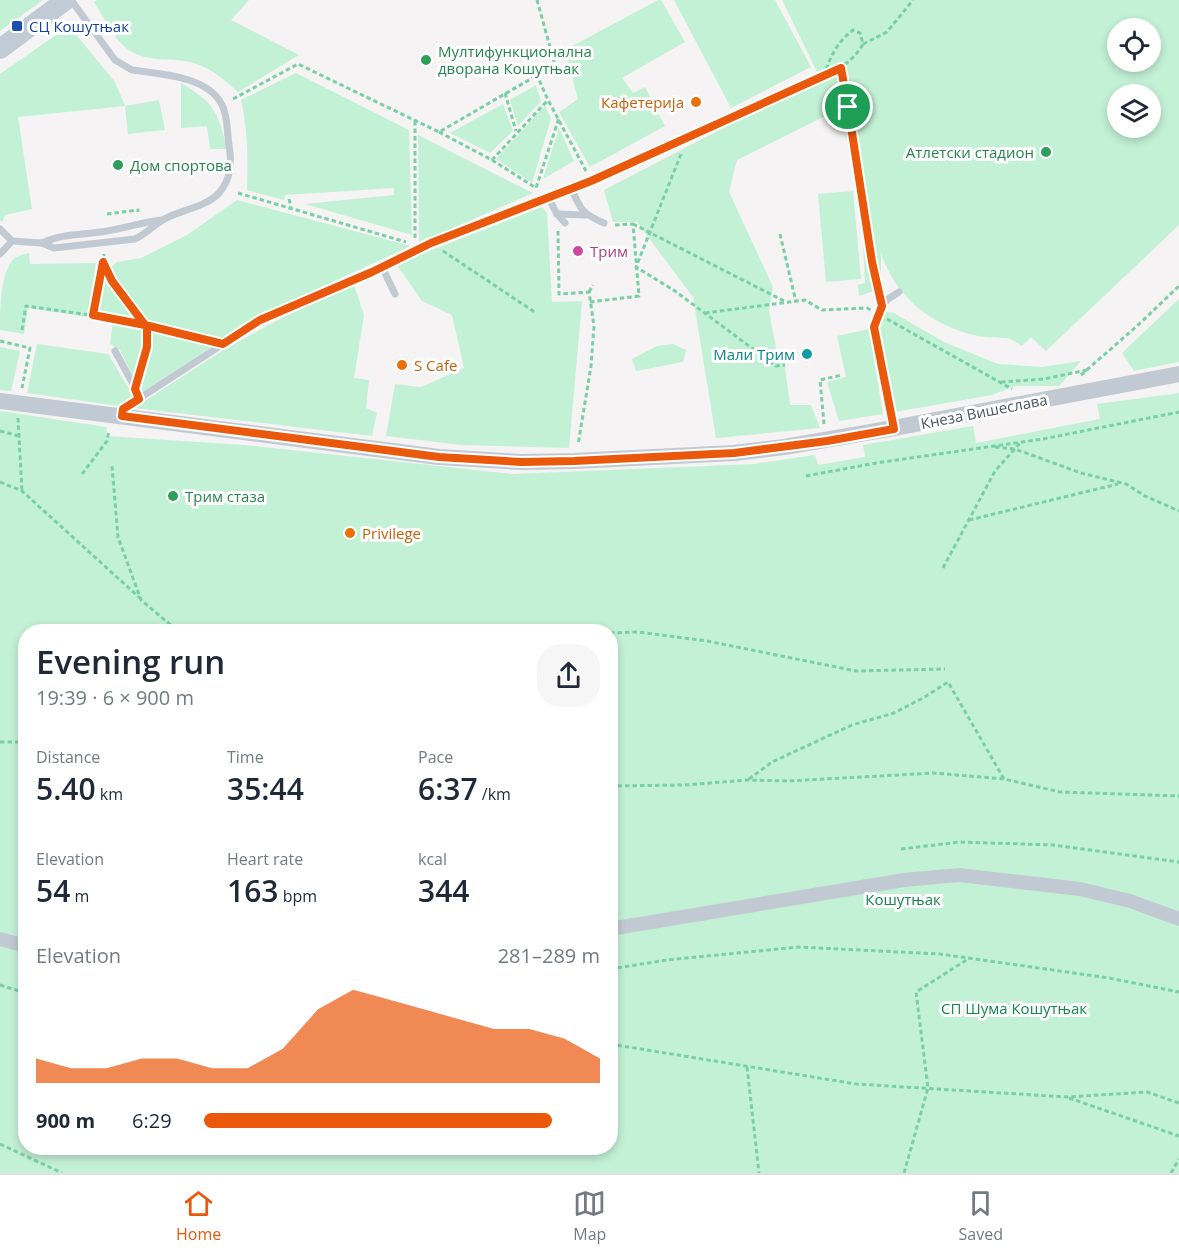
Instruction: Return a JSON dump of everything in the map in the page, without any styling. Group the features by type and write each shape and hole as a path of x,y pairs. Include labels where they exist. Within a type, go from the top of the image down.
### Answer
{"main road":[{"path":"0,50 66,0"}],"street":[{"name":"Кнеза Вишеслава","path":"0,401 116,420 428,456 521,462 574,461 734,453 827,441 1179,374"},
{"path":"618,928 903,880 959,875 1090,891 1130,901 1179,919"},
{"path":"0,939 18,944"}],"lane":[{"path":"42,243 52,238 107,231 162,220 217,195 230,173 231,158 222,104 216,95 201,84 132,70 123,66 115,60 71,0"},
{"path":"116,420 123,409 260,320 431,243 591,181 706,129"},
{"path":"571,187 586,215"},
{"path":"548,196 565,224"},
{"path":"557,214 586,215 604,223"},
{"path":"0,230 12,241 42,243 54,248 135,239 162,220"},
{"path":"0,254 12,241"},
{"path":"382,267 395,294"},
{"path":"894,429 874,327 880,310 888,298 899,292"},
{"path":"115,351 139,399"}],"path":[{"path":"439,132 485,103 555,65 537,0"},
{"path":"706,129 841,68 855,57 863,44 887,32 913,0"},
{"path":"824,76 830,57 843,38 853,30 860,33 863,44"},
{"path":"233,99 298,64 439,132 492,160 537,188 559,118"},
{"path":"841,68 880,310"},
{"path":"539,74 548,100 581,161"},
{"path":"505,93 516,132"},
{"path":"492,160 548,100"},
{"path":"238,193 415,245 415,120"},
{"path":"636,267 687,138"},
{"path":"289,199 291,207"},
{"path":"138,210 138,213 108,219 107,214 138,210"},
{"path":"557,214 559,294 589,292"},
{"path":"604,223 633,224 788,303"},
{"path":"590,302 639,296 633,224"},
{"path":"780,234 796,302"},
{"path":"431,243 536,313"},
{"path":"93,315 105,252"},
{"path":"103,262 112,281 145,325 147,347 135,389"},
{"path":"636,267 705,313 776,366 784,365"},
{"path":"576,454 591,366 594,326 589,292 592,285"},
{"path":"1080,376 1179,286"},
{"path":"705,313 805,300 822,310 867,308 880,310 1016,392"},
{"path":"22,330 26,306 145,325 223,344"},
{"path":"0,341 30,348"},
{"path":"22,491 18,404 32,343"},
{"path":"999,382 1044,379 1087,370"},
{"path":"825,432 820,380 842,375"},
{"path":"806,476 887,461 1054,437 1179,412"},
{"path":"82,474 107,441 116,420"},
{"path":"0,431 19,436"},
{"path":"943,568 995,471 1022,442"},
{"path":"989,447 1015,449 1081,473 1121,483 1179,511"},
{"path":"112,466 118,537 141,600"},
{"path":"0,482 22,491 170,624"},
{"path":"969,520 1121,483"},
{"path":"618,633 638,632 707,641 856,671 945,669"},
{"path":"747,780 772,762 852,725 894,713 948,682 1004,779"},
{"path":"0,742 18,742"},
{"path":"618,785 685,785 747,780 788,781 934,773 1004,779 1060,792 1179,796"},
{"path":"901,849 960,842 1053,845 1179,862"},
{"path":"618,968 667,960 798,947 940,954 1109,978 1179,992"},
{"path":"904,1173 928,1088 916,992 970,958"},
{"path":"0,985 18,991"},
{"path":"618,1045 856,1084 1067,1097 1148,1092 1179,1103"},
{"path":"747,1067 759,1173"},
{"path":"1067,1097 1179,1136"},
{"path":"0,1144 18,1152"},
{"path":"24,1155 62,1173"},
{"path":"1171,1173 1179,1159"}],"green space":[{"path":"0,0 43,0 0,31"},
{"path":"97,0 249,0 231,20 299,55 238,92 203,66 180,60 145,57 129,50 110,28 94,2"},
{"path":"661,0 685,42 622,78 633,93 645,87 665,126 590,167 559,112 578,99 565,50"},
{"path":"674,0 775,0 811,67 731,108"},
{"path":"782,0 1179,0 1179,225 1046,351 1031,337 1022,346 1008,338 982,337 961,331 931,317 918,308 896,284 881,253 883,288 859,296 858,285 865,283 862,223 841,108 737,160 729,192 773,287 769,311 778,359 784,360 790,405 811,405 820,428 716,438 693,297 637,222 613,222 604,190 810,83 822,82"},
{"path":"69,26 115,82 125,106 18,117 32,209 5,215 2,222 0,220 0,74"},
{"path":"296,73 409,130 412,235 305,204 394,195 394,188 285,195 284,200 247,190 247,145 241,100"},
{"path":"181,83 201,96 213,109 221,126 227,149 210,149 207,126 181,128"},
{"path":"536,85 541,101 518,126 510,100"},
{"path":"159,100 165,130 128,134 125,106"},
{"path":"503,104 513,131 490,153 450,133"},
{"path":"545,106 551,118 532,183 496,159"},
{"path":"559,128 574,161 543,179"},
{"path":"418,135 533,193 419,243"},
{"path":"853,191 861,279 826,282 818,194"},
{"path":"237,200 411,246 262,314 141,393 120,350 110,344 114,315 97,312 106,272 117,262 141,258 187,235"},
{"path":"542,207 547,213 552,302 582,301 569,448 461,445 386,436 395,384 421,387 464,368 452,315 422,301 396,264"},
{"path":"29,253 30,264 96,263 87,317 28,308 24,334 0,330 2,291 6,272 15,258"},
{"path":"354,285 364,315 354,378 369,380 366,408 377,413 372,436 134,408 228,347 284,317"},
{"path":"1179,299 1179,362 1134,371 1122,353"},
{"path":"886,312 894,313 944,342 998,364 1042,367 1081,361 1059,386 1015,386 992,395 895,412 879,329"},
{"path":"869,329 883,414 839,421 827,382 846,377 837,336"},
{"path":"37,344 108,354 135,399 124,406 119,406 27,393"},
{"path":"673,344 686,350 683,362 636,371 632,359 657,346"},
{"path":"0,347 20,351 11,391 0,390"},
{"name":"Кошутњак","path":"1179,393 1179,1173 0,1173 0,411 107,427 106,436 244,445 512,474 754,464 815,455 818,465 865,457 863,445 973,426 976,443 1100,419 1097,404"}],"place":[{"name":"СЦ Кошутњак","path":"17,26"},
{"name":"Мултифункционална дворана Кошутњак","path":"426,60"},
{"name":"Кафетерија","path":"696,102"},
{"name":"Атлетски стадион","path":"1046,152"},
{"name":"Дом спортова","path":"118,165"},
{"name":"Трим","path":"578,251"},
{"name":"Мали Трим","path":"807,354"},
{"name":"S Cafe","path":"402,365"},
{"name":"Трим стаза","path":"173,496"},
{"name":"Privilege","path":"350,533"}],"route":[{"path":"841,68 848,107 872,262 882,306 874,327 894,429 827,441 734,453 521,462 439,457 122,416 123,409 139,399 135,389 147,347 147,327 93,315 103,262 112,281 145,325 223,344 260,320 372,272 431,243 591,181 841,68"}],"park label":[{"name":"СП Шума Кошутњак","path":"1014,1008"}]}
